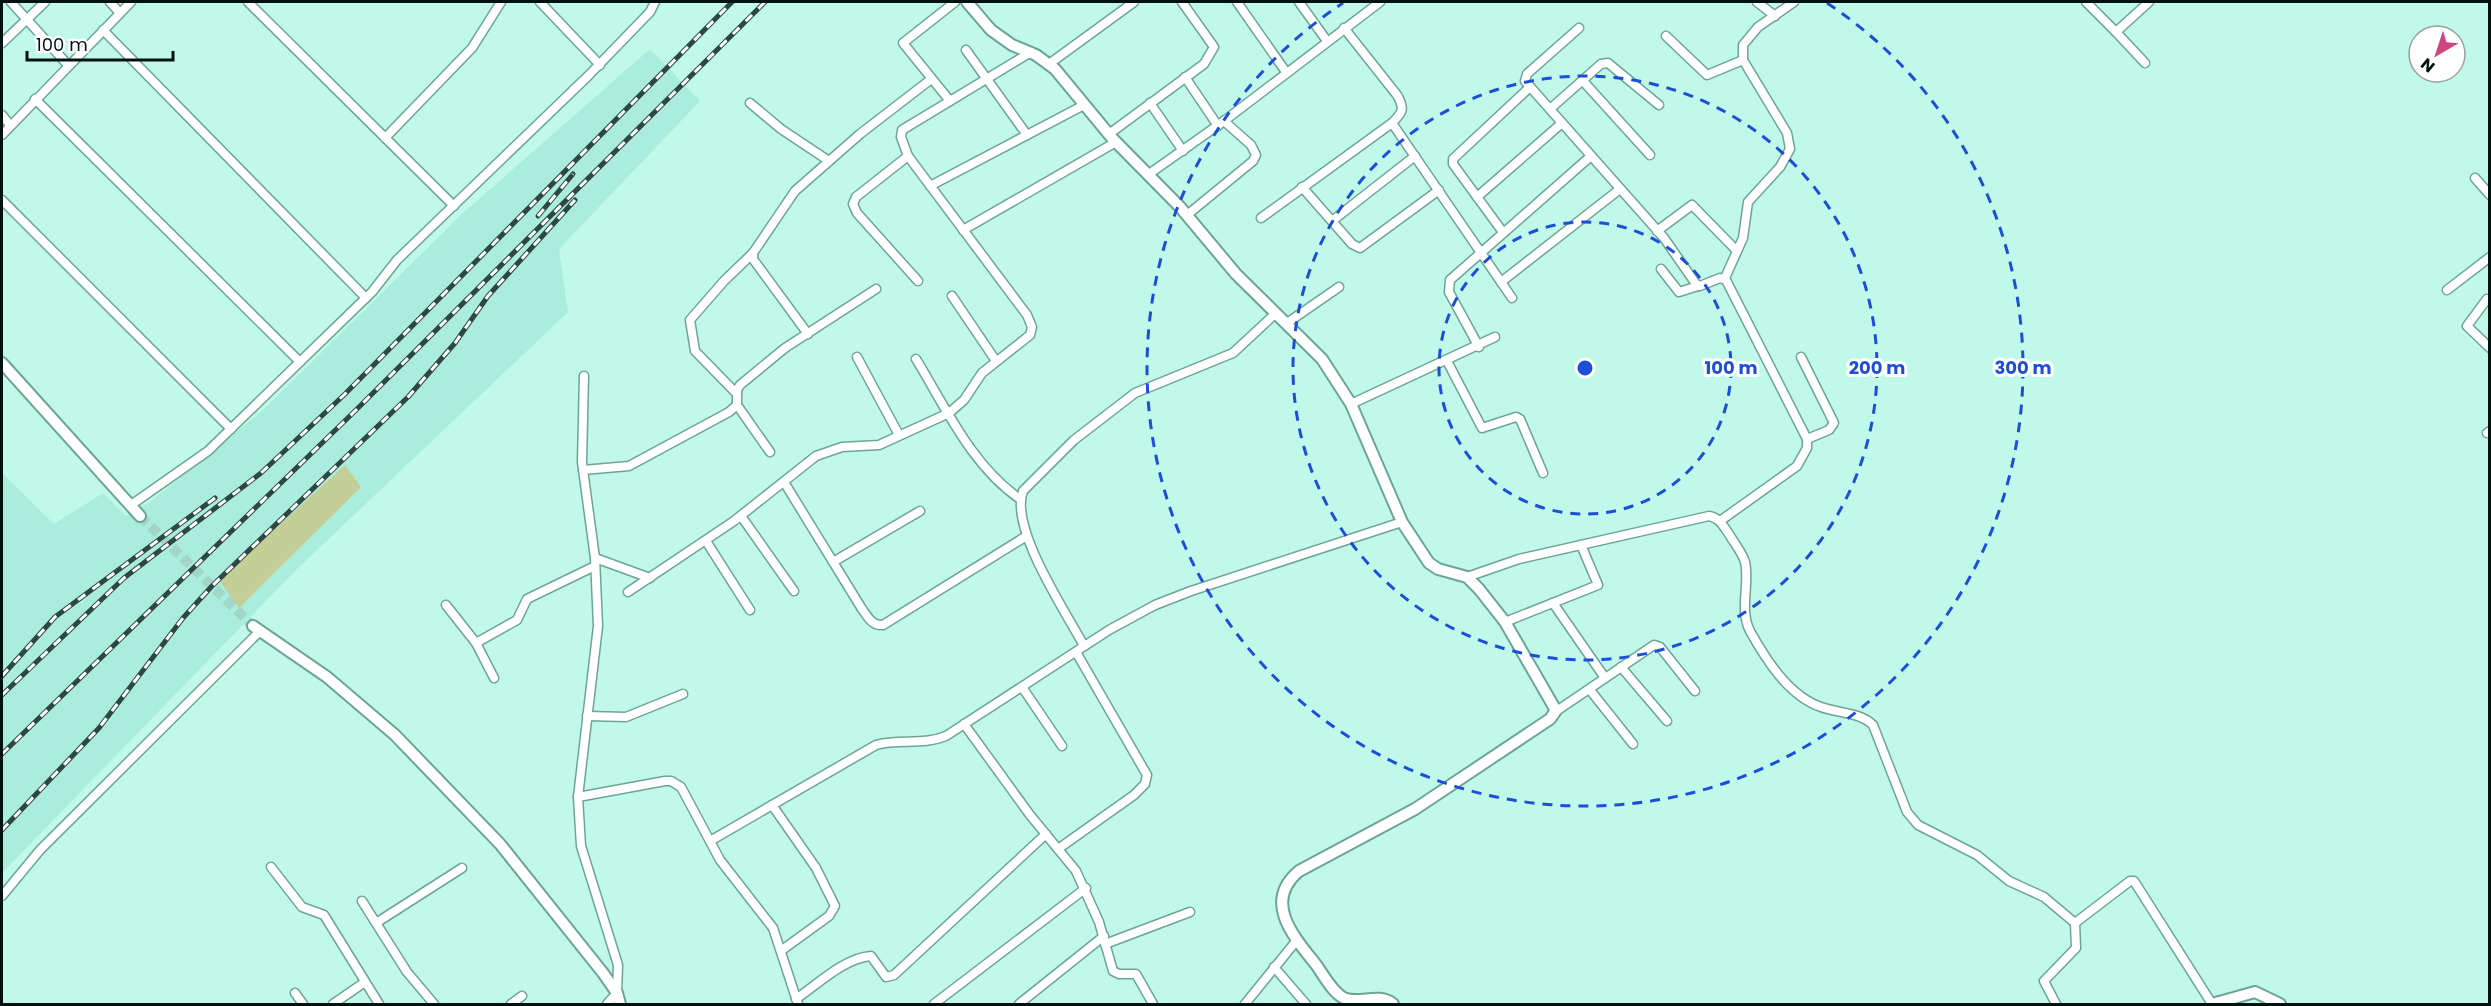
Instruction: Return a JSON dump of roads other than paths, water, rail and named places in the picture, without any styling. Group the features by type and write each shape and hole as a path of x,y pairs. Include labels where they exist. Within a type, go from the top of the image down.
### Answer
{"street":[{"path":"11,2 68,65"},
{"path":"2,43 45,2"},
{"path":"110,2 120,13"},
{"path":"2,135 131,2"},
{"path":"248,2 454,206"},
{"path":"385,138 472,48 501,2"},
{"path":"540,2 600,64"},
{"path":"131,505 208,452 366,298 397,260 600,64 650,12 655,2"},
{"path":"950,101 930,80 903,43 955,2"},
{"path":"967,2 991,30 1012,45 1031,52 1049,64 1112,138 1187,215 1236,274 1322,359 1351,404 1402,522 1432,567 1467,577 1479,589 1505,622 1555,712"},
{"path":"1049,64 1134,2"},
{"path":"963,230 1112,138 1150,103 1204,64 1214,47 1182,2"},
{"path":"1237,2 1286,72"},
{"path":"1299,2 1327,41"},
{"path":"1149,174 1221,123 1380,2"},
{"path":"1757,2 1775,16"},
{"path":"1661,269 1679,292 1725,278 1743,238 1748,202 1780,167 1790,149 1787,133 1743,60 1743,45 1749,36 1794,2"},
{"path":"2086,2 2145,63"},
{"path":"2116,32 2149,2"},
{"path":"1260,218 1392,123 1403,111 1403,106 1344,28"},
{"path":"1579,28 1524,78 1658,231 1698,286"},
{"path":"103,30 366,298"},
{"path":"1666,36 1707,75 1743,60"},
{"path":"966,50 1027,135"},
{"path":"628,592 741,516 816,456 842,447 879,445 949,412 964,400 982,373 1024,341 1032,327 1027,315 908,156 901,137 902,130 1031,52"},
{"path":"1550,110 1601,64 1608,63 1659,105"},
{"path":"1185,78 1221,123 1251,145 1256,154 1247,168 1187,215"},
{"path":"737,394 695,351 690,320 753,253 795,191 860,134 930,80"},
{"path":"1583,81 1650,155"},
{"path":"1502,231 1453,165 1453,159 1530,87"},
{"path":"35,99 300,362"},
{"path":"750,103 781,129 829,161"},
{"path":"1150,103 1183,151"},
{"path":"930,186 1084,105"},
{"path":"2,115 10,125"},
{"path":"1392,123 1512,298"},
{"path":"1477,197 1562,123"},
{"path":"908,156 856,197 853,204 857,213 918,281"},
{"path":"1332,221 1415,156"},
{"path":"1479,347 1448,286 1454,275 1591,156"},
{"path":"2475,178 2490,195"},
{"path":"1302,187 1352,244 1360,248 1439,190"},
{"path":"1501,282 1620,189"},
{"path":"2,200 231,429"},
{"path":"1658,231 1692,205 1737,251"},
{"path":"753,253 753,259 808,334"},
{"path":"2448,290 2490,257"},
{"path":"1720,521 1797,466 1808,448 1807,439 1725,278"},
{"path":"1287,323 1339,287"},
{"path":"770,452 737,405 740,385 808,334 876,289"},
{"path":"952,296 996,361"},
{"path":"2487,299 2467,326 2490,348"},
{"path":"1084,646 1025,537 1020,499 1023,491 1074,440 1135,393 1233,353 1276,313"},
{"path":"2482,341 2490,332"},
{"path":"1351,404 1479,347 1495,337"},
{"path":"857,357 899,435"},
{"path":"1801,357 1834,423 1829,430 1807,439"},
{"path":"916,359 977,459 1002,486 1020,499"},
{"path":"1447,361 1482,428 1516,417 1520,419 1543,473"},
{"path":"2,363 140,516"},
{"path":"584,376 583,470 595,562 598,626 578,797 581,846 618,964 617,993 620,1005"},
{"path":"583,470 629,466 686,436 737,405"},
{"path":"783,482 872,623 883,624 1025,537"},
{"path":"833,562 920,511"},
{"path":"741,516 794,591"},
{"path":"1467,577 1519,559 1710,516 1720,521 1746,565 1746,613 1750,630 1787,685 1799,696 1821,708 1869,720 1875,729 1907,812 1918,825 1977,855 2009,881 2048,900 2075,923 2076,948 2044,981 2056,1005"},
{"path":"710,841 876,745 885,742 932,742 964,724 1084,646 1155,605 1191,591 1402,522"},
{"path":"706,541 750,610"},
{"path":"1505,622 1598,585 1581,545"},
{"path":"476,642 517,620 527,599 595,562 650,578"},
{"path":"1553,603 1605,678"},
{"path":"446,605 476,642 494,678"},
{"path":"2,896 40,850 256,628 327,677 395,735 500,844 617,993"},
{"path":"1393,1005 1378,998 1356,1000 1341,996 1297,940 1282,906 1285,885 1292,877 1415,809 1550,719 1555,712 1590,690 1650,646 1657,645 1695,691"},
{"path":"1058,849 1134,795 1145,784 1147,775 1076,652"},
{"path":"1621,667 1667,721"},
{"path":"1022,687 1062,746"},
{"path":"1590,690 1633,744"},
{"path":"587,716 626,717 683,694"},
{"path":"964,724 1086,888 1105,940 1113,971 1119,974 1136,974 1153,1005"},
{"path":"578,797 671,781 681,787 720,860 762,912 782,950 797,1002 850,962 864,956 871,956 875,959 886,976 894,975 1046,834"},
{"path":"772,805 816,867 835,906 829,916 782,950"},
{"path":"272,867 302,907 324,915 379,1005"},
{"path":"376,923 462,868"},
{"path":"2075,923 2128,882 2134,881 2212,1004 2255,992 2280,1005"},
{"path":"934,1005 1086,888"},
{"path":"362,901 407,972 434,1005"},
{"path":"1019,1005 1105,940 1190,912"},
{"path":"1245,1005 1297,940"},
{"path":"1274,967 1306,1005"},
{"path":"333,1005 365,982"},
{"path":"295,993 303,1005"},
{"path":"607,1005 617,993"},
{"path":"511,1005 522,996"}],"tunnel":[{"path":"140,516 253,626"}],"railway":[{"path":"2,695 124,578 261,473 345,394 732,2"},
{"path":"2,754 356,410 765,2"},
{"path":"538,216 573,174"},
{"path":"2,830 99,728 183,618 212,586 408,397 455,343 488,296 575,200"},
{"path":"2,676 55,617 215,498"}]}
